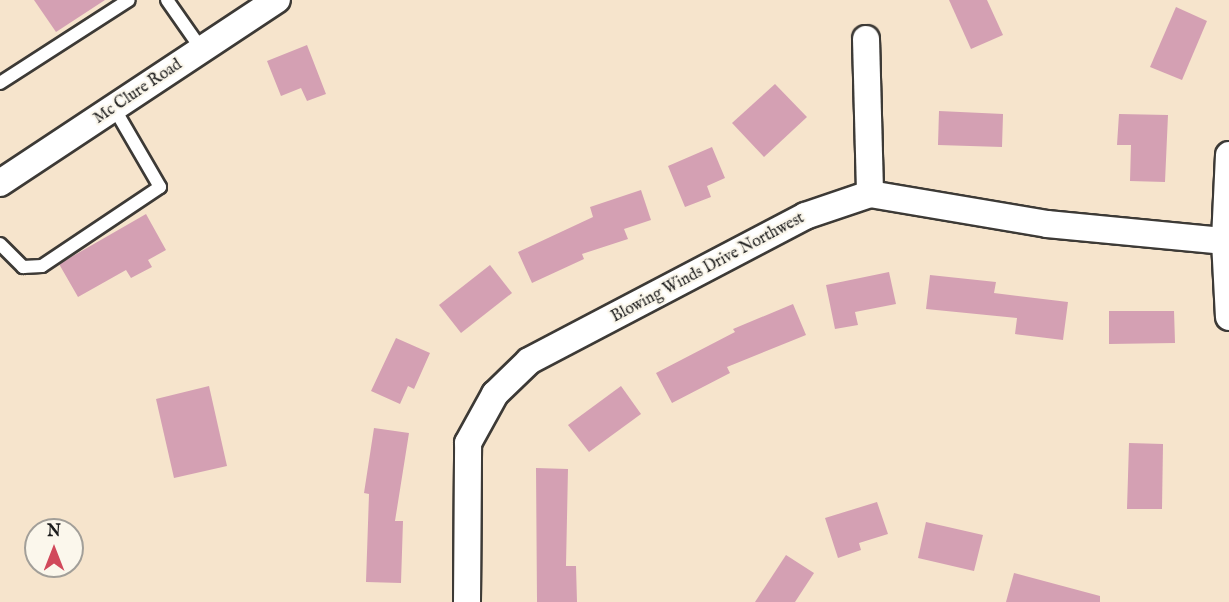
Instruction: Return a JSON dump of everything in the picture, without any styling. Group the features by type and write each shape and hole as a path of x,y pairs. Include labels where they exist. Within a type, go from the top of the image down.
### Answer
{"street":[{"name":"Mc Clure Road","path":"0,183 277,0"},
{"path":"866,39 870,194"},
{"path":"1229,155 1225,241 1229,317"},
{"name":"Blowing Winds Drive Northwest","path":"467,602 468,443 495,394 529,361 688,275 805,216 870,194 1047,224 1225,241"}],"lane":[{"path":"0,83 129,0"},
{"path":"167,0 202,50"},
{"path":"0,244 23,267 42,266 160,187 114,108"}],"building":[{"path":"34,0 105,0 56,32"},
{"path":"949,0 987,0 1003,35 971,49"},
{"path":"1176,7 1207,21 1182,80 1150,67"},
{"path":"307,45 326,94 307,101 301,88 281,96 267,61"},
{"path":"775,84 807,117 764,157 732,123"},
{"path":"939,111 1003,114 1002,147 938,145"},
{"path":"1119,114 1168,115 1165,182 1130,181 1131,145 1117,145"},
{"path":"712,147 725,178 707,186 711,197 685,207 668,166"},
{"path":"641,190 651,220 624,229 628,239 582,254 584,259 532,283 518,252 593,217 590,207"},
{"path":"146,214 166,250 148,260 152,267 131,278 126,270 78,297 59,264"},
{"path":"490,265 512,293 461,333 439,305"},
{"path":"889,272 896,304 855,312 858,325 835,329 826,285"},
{"path":"930,275 996,282 994,293 1068,302 1063,340 1015,334 1017,318 926,309"},
{"path":"793,304 806,335 727,367 730,373 672,403 656,373 735,332 733,329"},
{"path":"1109,311 1174,311 1175,343 1109,344"},
{"path":"396,338 430,353 414,389 408,386 400,404 371,391"},
{"path":"209,386 227,466 174,478 156,399"},
{"path":"621,386 641,414 589,452 568,425"},
{"path":"374,428 409,433 395,521 403,521 401,583 366,582 369,494 364,493"},
{"path":"1129,443 1163,444 1162,509 1127,509"},
{"path":"536,468 568,469 566,566 576,566 577,602 537,602"},
{"path":"877,502 888,534 859,543 861,550 838,558 825,518"},
{"path":"926,522 983,535 974,571 918,558"},
{"path":"786,555 814,573 795,602 755,602"},
{"path":"1014,573 1100,596 1100,602 1006,602"}]}
